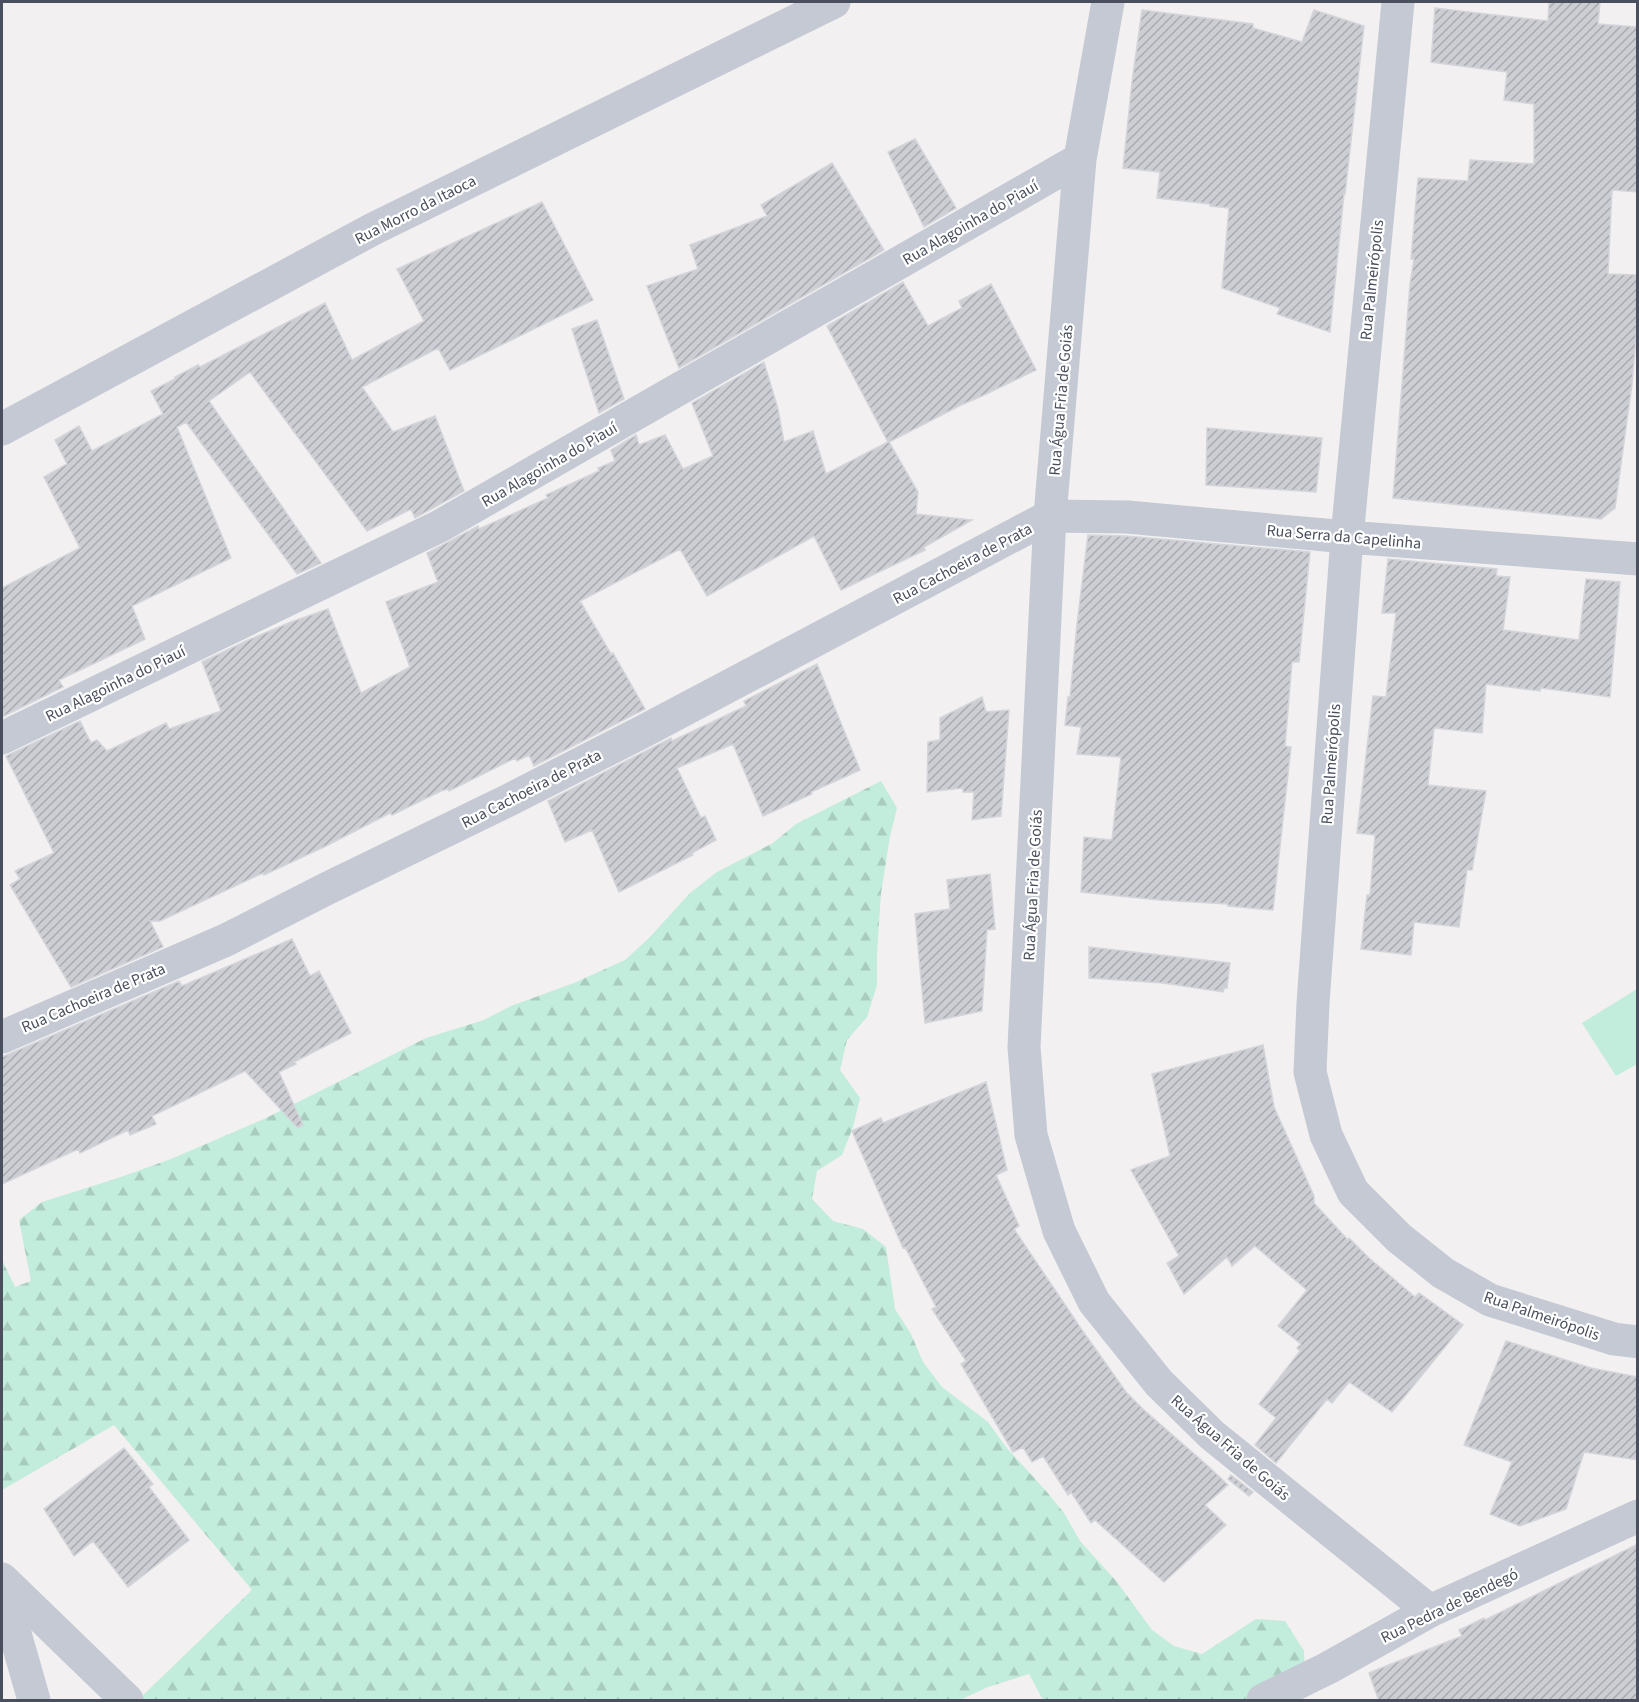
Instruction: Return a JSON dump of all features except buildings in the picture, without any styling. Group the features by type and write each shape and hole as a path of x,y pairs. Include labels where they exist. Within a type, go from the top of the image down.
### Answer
{"street":[{"name":"Rua Morro da Itaoca","path":"2,429 373,230 834,2"},
{"name":"Rua Água Fria de Goiás","path":"1108,2 1080,159 1050,516 1024,1047 1031,1135 1059,1231 1094,1302 1159,1383 1212,1435 1430,1611"},
{"name":"Rua Palmeirópolis","path":"1398,2 1347,537 1312,1003 1310,1072 1326,1135 1353,1192 1400,1238 1443,1273 1490,1300 1614,1339 1638,1342"},
{"name":"Rua Alagoinha do Piauí","path":"2,738 440,526 1080,159"},
{"name":"Rua Serra da Capelinha","path":"1050,516 1127,517 1347,537 1637,551"},
{"name":"Rua Cachoeira de Prata","path":"2,1037 226,940 509,800 1050,516"},
{"name":"Rua Pedra de Bendegó","path":"1263,1701 1430,1611 1638,1516"},
{"path":"2,1579 128,1701"},
{"path":"2,1588 34,1701"}],"green space":[{"path":"881,781 897,808 881,893 877,985 867,1017 847,1040 840,1070 860,1098 853,1127 842,1155 817,1171 812,1199 833,1221 863,1229 886,1247 895,1309 911,1334 923,1362 942,1387 988,1422 1006,1447 1064,1513 1080,1541 1117,1582 1152,1630 1174,1646 1202,1654 1256,1619 1285,1621 1304,1651 1305,1674 1252,1700 1043,1700 1029,1674 988,1687 960,1700 138,1700 252,1590 114,1425 2,1490 2,1260 15,1287 31,1281 19,1220 42,1202 171,1159 264,1119 426,1038 484,1020 511,1006 574,983 625,960 648,939 690,893 717,872 773,843 796,824"},
{"path":"1637,989 1637,1064 1616,1076 1582,1023"}]}
